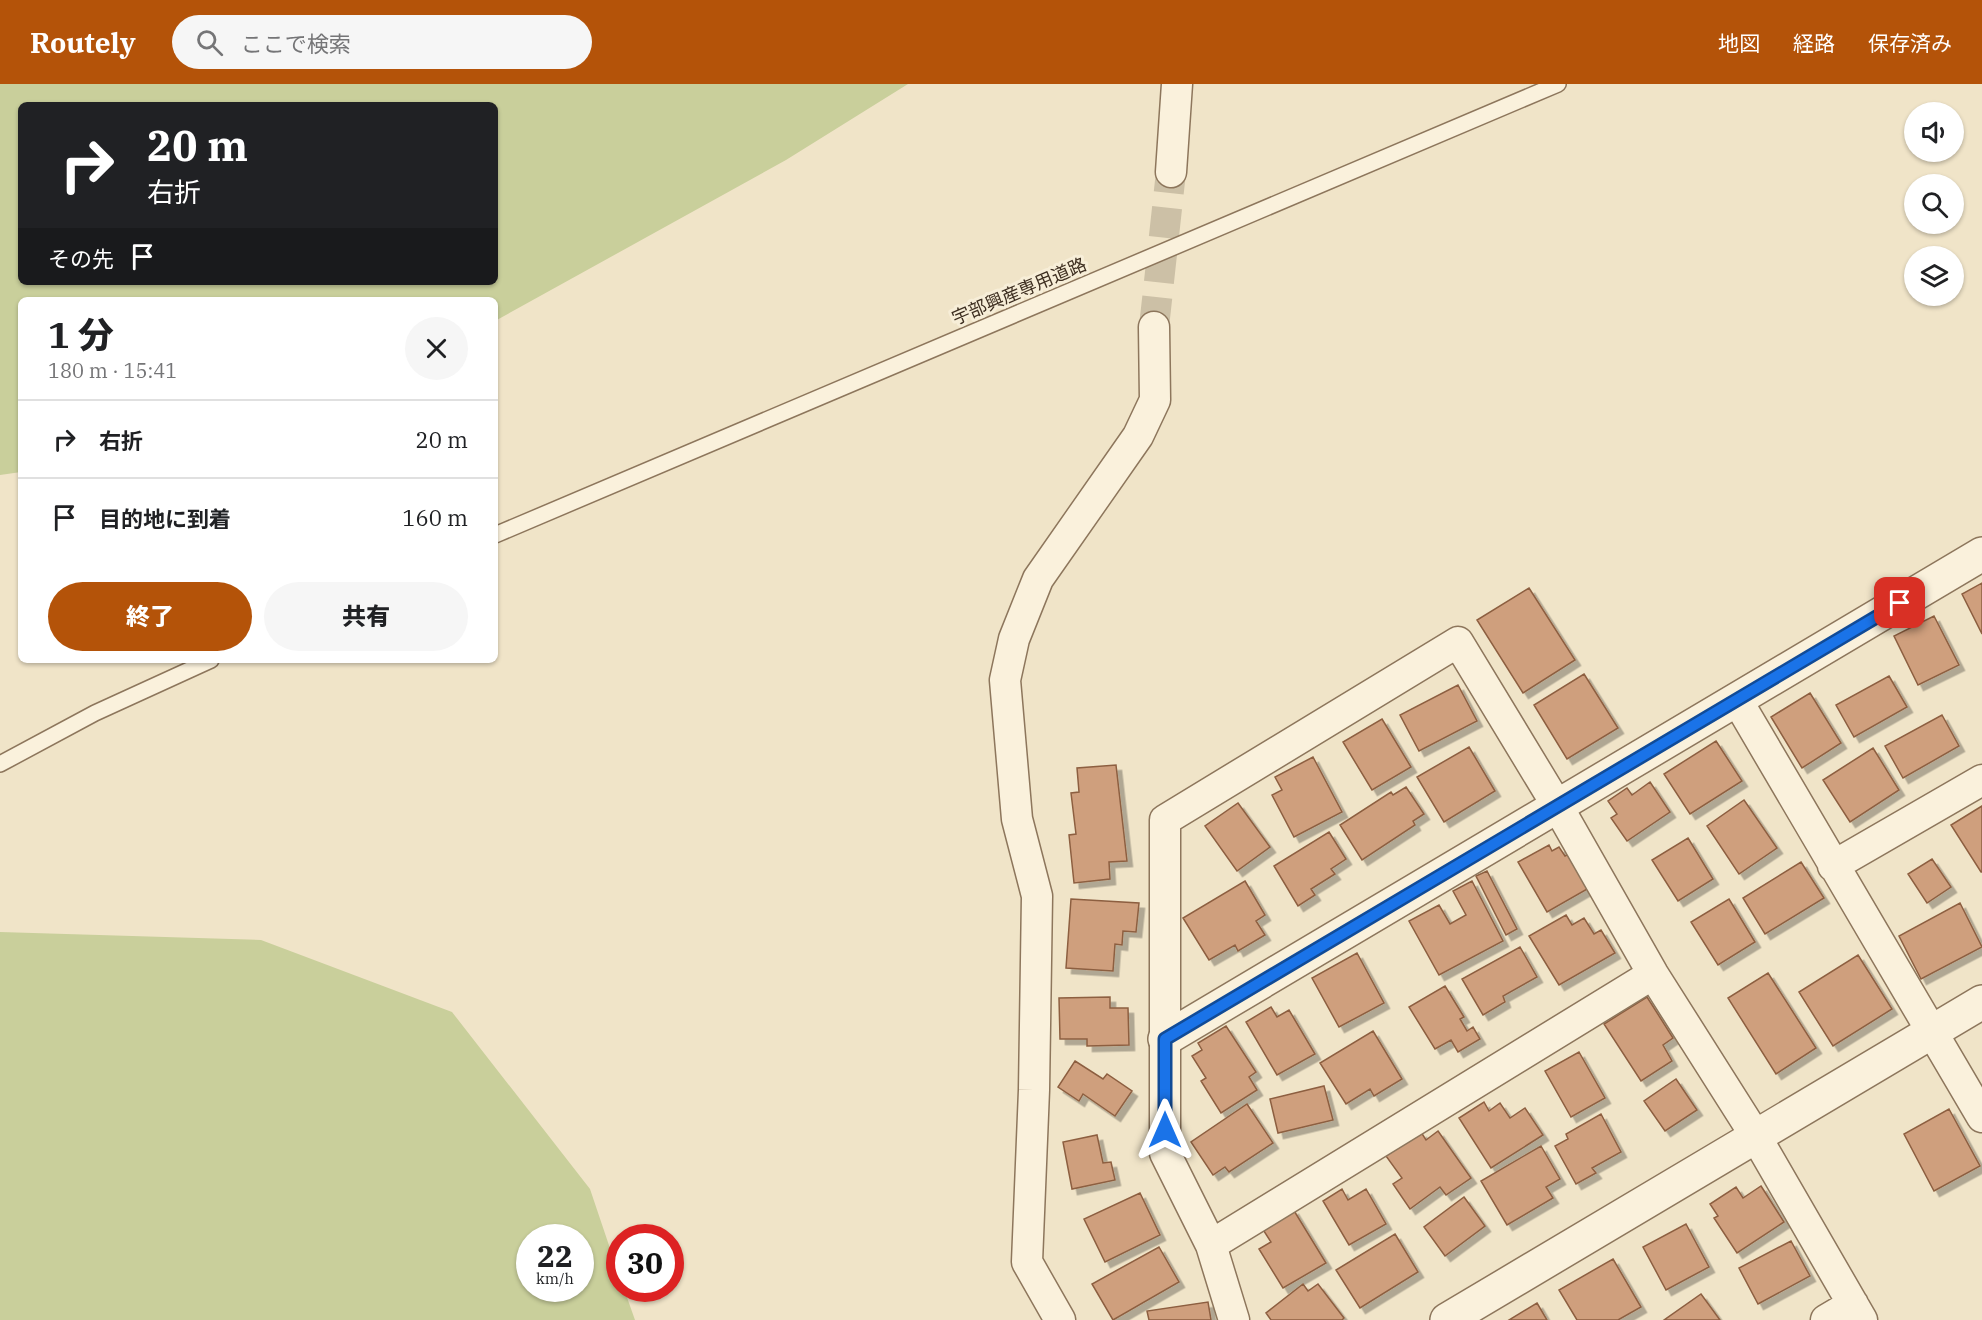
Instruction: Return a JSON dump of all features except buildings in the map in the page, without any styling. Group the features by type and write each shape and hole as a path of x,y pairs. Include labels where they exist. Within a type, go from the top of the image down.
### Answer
{"street":[{"path":"1171,172 1178,84"},
{"path":"1060,1320 1027,1262 1034,1090 1037,896 1017,819 1005,680 1014,639 1038,579 1137,436 1155,400 1155,327"},
{"path":"1165,1039 1982,554"},
{"path":"1234,1320 1211,1245 1165,1153 1165,820 1458,642 1558,807 1653,974 1755,1135 1857,1312 1826,1320"},
{"path":"1737,700 1982,1117"},
{"path":"1833,866 1982,780"},
{"path":"1211,1245 1653,974"},
{"path":"1447,1320 1982,1002"}],"lane":[{"name":"宇部興産専用道路","path":"498,534 1558,84"},
{"path":"0,764 95,713 204,663"}],"green space":[{"path":"0,84 908,84 786,160 498,319 498,297 18,297 18,472 0,475"},
{"path":"0,932 261,940 452,1012 590,1189 606,1236 606,1302 629,1302 635,1320 0,1320"}],"tunnel":[{"path":"1154,327 1171,172"}],"route":[{"path":"1165,1130 1165,1039 1900,603"}]}
